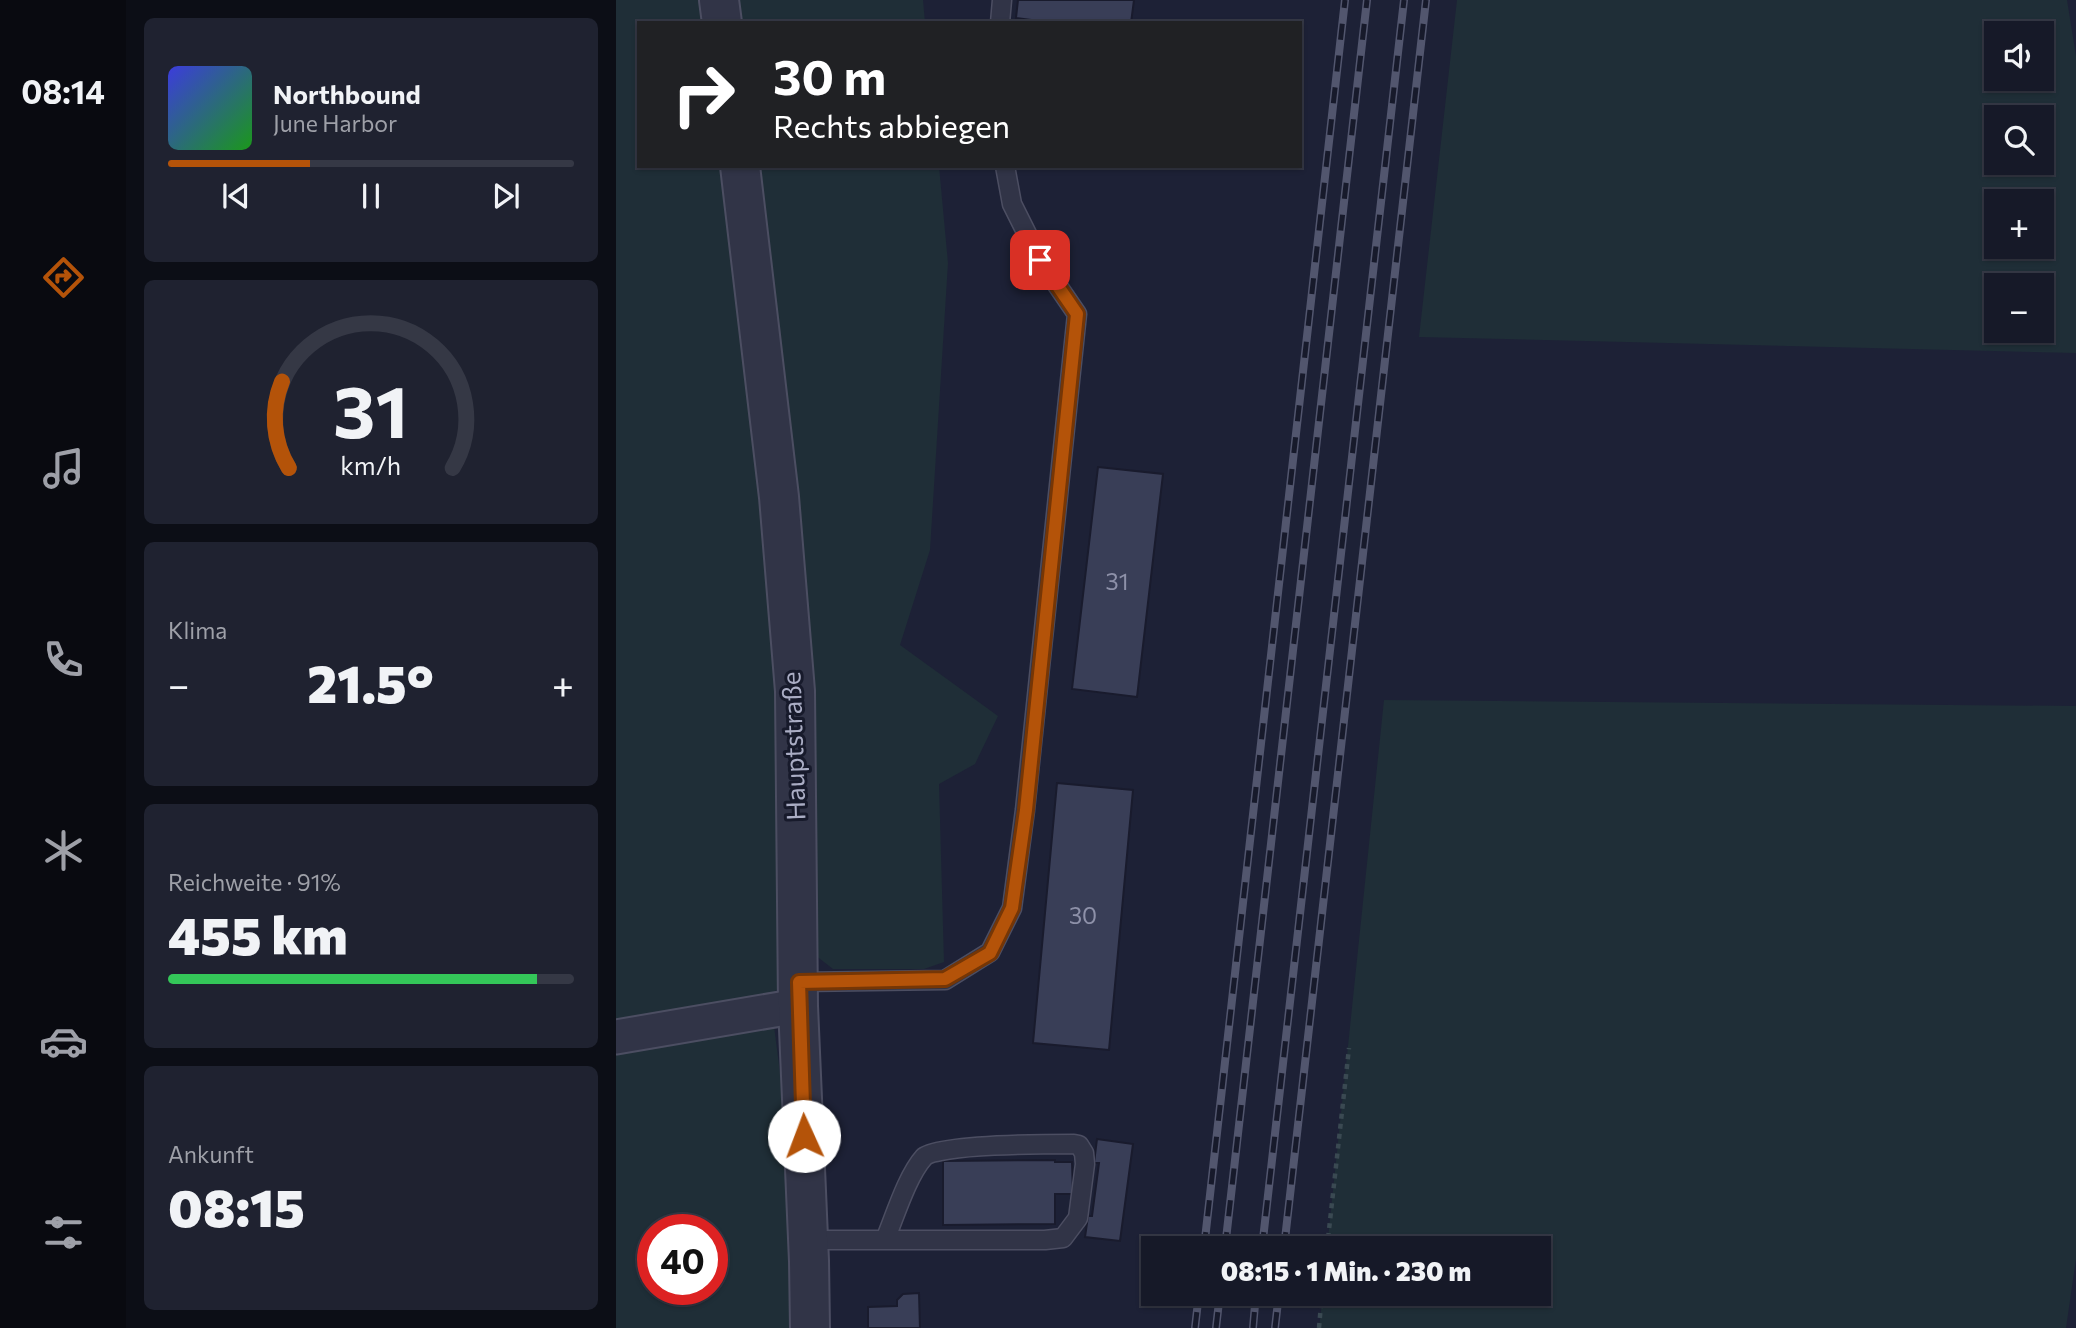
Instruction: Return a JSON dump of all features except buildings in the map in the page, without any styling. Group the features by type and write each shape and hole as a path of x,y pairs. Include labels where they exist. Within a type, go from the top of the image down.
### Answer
{"street":[{"path":"719,0 722,21"},
{"name":"Hauptstraße","path":"740,168 779,497 795,691 798,994 810,1328"},
{"path":"616,1037 798,994"}],"lane":[{"path":"1000,21 1002,0"},
{"path":"798,994 945,979 990,953 1012,908 1026,810 1077,314 1040,260 1012,204 1005,168"},
{"path":"808,1240 884,1240 1045,1240 1063,1238 1078,1218 1085,1164 1081,1148 1074,1143 958,1148 929,1152 913,1174 884,1240"}],"path":[{"path":"1328,1236 1349,1048"},
{"path":"1319,1328 1321,1306"}],"shaded area":[{"path":"616,0 923,0 925,21 637,21 637,168 939,168 948,263 930,550 900,645 998,716 975,764 939,784 944,962 924,969 833,969 788,934 784,984 770,995 782,1088 790,1090 799,1328 616,1328"},
{"path":"1457,0 2067,0 2076,56 2076,353 1419,337"},
{"path":"1384,700 2076,706 2076,1259 2066,1328 1319,1328 1322,1306 1551,1306 1551,1236 1328,1236"}],"railway":[{"path":"1205,1236 1345,0"},
{"path":"1226,1236 1367,0"},
{"path":"1263,1236 1404,0"},
{"path":"1285,1236 1426,0"},
{"path":"1195,1328 1198,1306"},
{"path":"1216,1328 1219,1306"},
{"path":"1253,1328 1255,1306"},
{"path":"1275,1328 1278,1306"}],"route":[{"path":"804,1136 799,982 945,979 990,953 1012,908 1026,810 1077,314 1040,260"}]}
